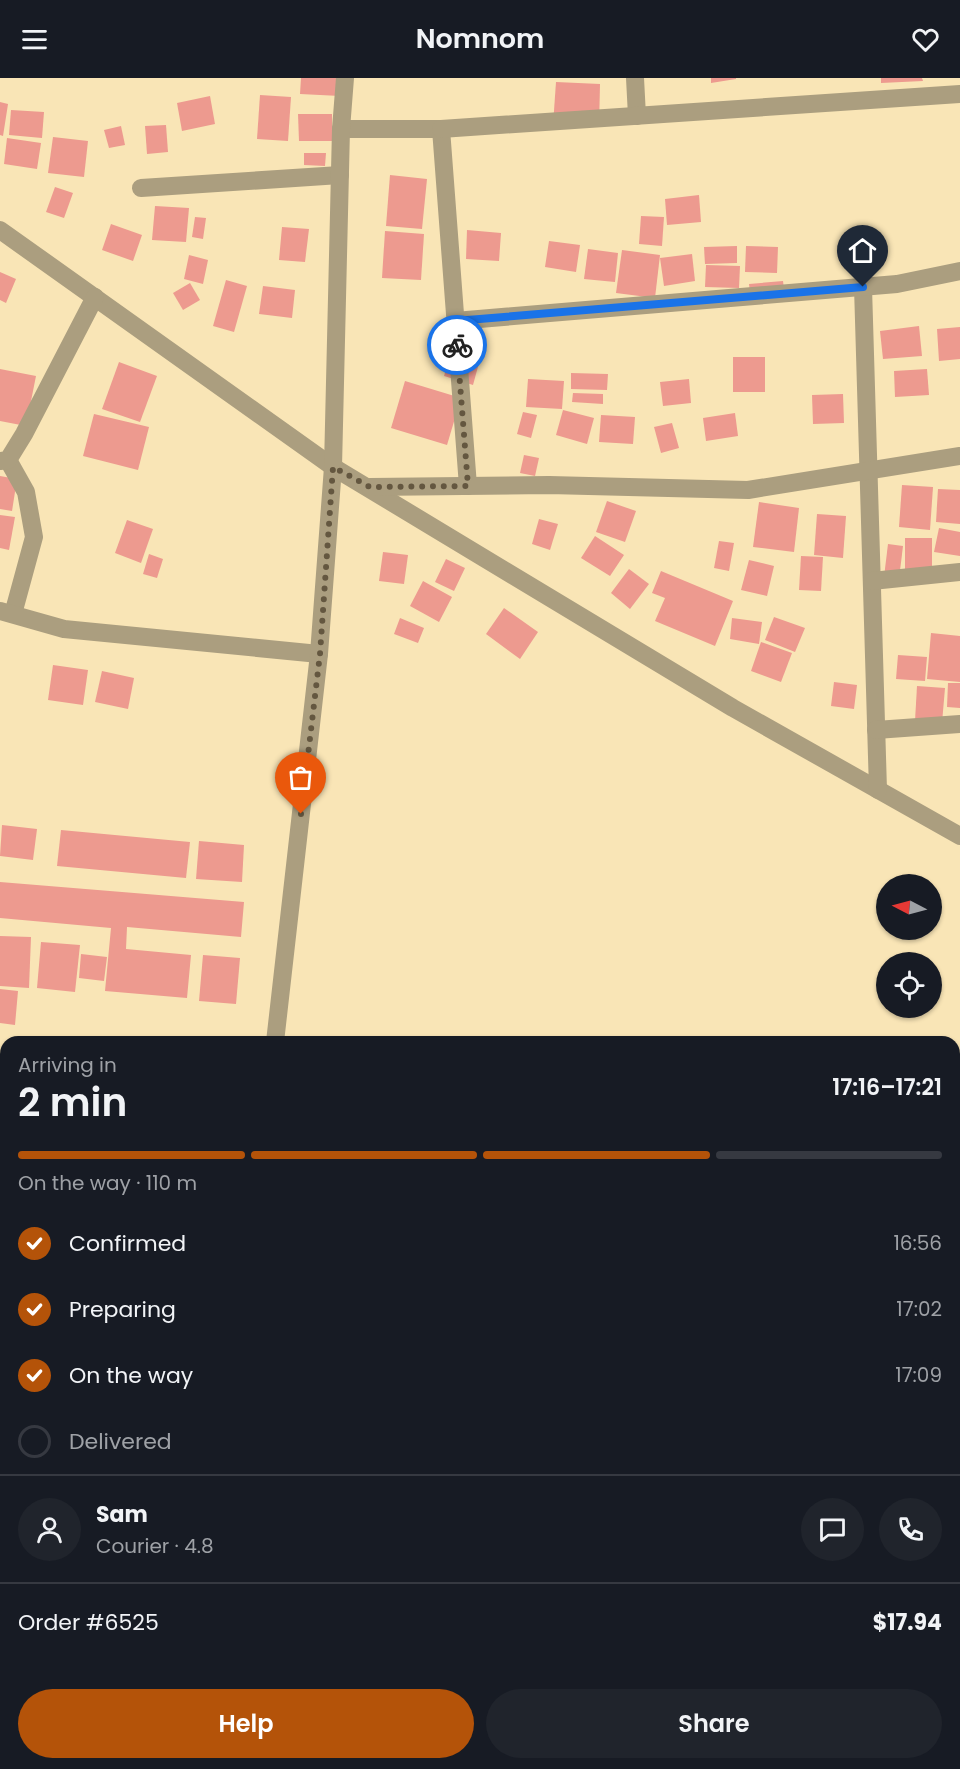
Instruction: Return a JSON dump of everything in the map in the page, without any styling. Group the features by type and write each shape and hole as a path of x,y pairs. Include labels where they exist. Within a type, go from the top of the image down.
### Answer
{"street":[{"path":"276,1036 320,654 333,467 341,129 345,78"},
{"path":"635,78 637,116"},
{"path":"341,129 441,129 960,94"},
{"path":"441,129 468,486"},
{"path":"141,188 340,175"},
{"path":"0,230 333,467 370,487 733,708 960,836"},
{"path":"455,321 897,284 960,271"},
{"path":"863,287 878,790"},
{"path":"95,297 24,434 4,461 26,492 34,537 6,613 64,629 320,654"},
{"path":"370,487 549,485 748,490 960,456"},
{"path":"872,581 960,572"},
{"path":"876,730 960,724"}],"building":[{"path":"301,78 341,78 340,96 300,94"},
{"path":"711,78 736,78 736,79 711,83"},
{"path":"881,78 922,78 923,81 881,83"},
{"path":"556,82 600,84 599,127 553,125"},
{"path":"260,95 291,97 288,141 257,139"},
{"path":"210,96 215,124 182,131 177,103"},
{"path":"0,102 8,104 3,136 0,135"},
{"path":"11,110 44,112 42,138 9,135"},
{"path":"298,114 332,114 332,141 299,141"},
{"path":"166,125 168,152 147,154 145,126"},
{"path":"121,126 125,145 109,148 104,130"},
{"path":"53,137 88,141 84,177 48,173"},
{"path":"7,138 41,143 37,169 4,164"},
{"path":"304,153 326,153 325,166 304,165"},
{"path":"390,175 427,179 422,229 386,226"},
{"path":"55,187 73,193 64,218 46,212"},
{"path":"699,195 701,222 667,225 665,199"},
{"path":"155,206 189,208 186,242 152,240"},
{"path":"641,216 664,217 662,246 639,244"},
{"path":"195,217 206,218 203,239 192,237"},
{"path":"111,224 142,235 133,261 102,250"},
{"path":"282,227 309,229 305,262 279,260"},
{"path":"467,230 501,233 499,261 466,259"},
{"path":"385,231 424,234 421,280 382,278"},
{"path":"549,241 580,245 576,272 545,267"},
{"path":"737,246 737,263 705,264 704,247"},
{"path":"746,246 778,247 777,273 745,272"},
{"path":"588,249 618,253 615,282 584,279"},
{"path":"622,250 660,255 655,298 616,293"},
{"path":"692,254 695,281 664,286 660,258"},
{"path":"189,255 208,260 203,284 184,279"},
{"path":"706,265 740,266 739,288 705,287"},
{"path":"0,272 16,279 6,303 0,300"},
{"path":"226,280 247,286 234,332 213,326"},
{"path":"783,281 785,297 751,300 749,284"},
{"path":"190,283 200,300 183,310 173,293"},
{"path":"263,286 295,290 292,318 259,314"},
{"path":"919,326 922,356 883,359 880,331"},
{"path":"960,327 960,359 939,361 937,329"},
{"path":"453,344 482,352 473,385 444,376"},
{"path":"733,357 765,357 765,392 733,392"},
{"path":"119,362 157,376 140,422 102,409"},
{"path":"0,369 36,376 26,426 0,421"},
{"path":"927,369 929,395 895,397 894,371"},
{"path":"571,373 608,374 607,390 571,389"},
{"path":"528,379 564,381 562,409 526,407"},
{"path":"689,379 691,403 663,406 660,382"},
{"path":"405,381 461,398 447,445 391,428"},
{"path":"573,393 603,394 603,404 572,402"},
{"path":"843,394 844,423 813,424 812,395"},
{"path":"563,410 594,418 587,444 556,435"},
{"path":"523,412 537,415 531,438 517,434"},
{"path":"735,413 738,436 706,441 703,418"},
{"path":"94,414 149,427 138,470 83,456"},
{"path":"601,415 635,417 633,444 599,442"},
{"path":"672,423 679,448 661,453 654,427"},
{"path":"524,455 539,458 535,476 520,473"},
{"path":"0,476 17,479 12,511 0,509"},
{"path":"902,485 933,487 930,530 899,527"},
{"path":"938,489 960,490 960,524 936,522"},
{"path":"607,501 636,511 625,542 596,532"},
{"path":"759,502 799,508 794,552 753,547"},
{"path":"817,514 846,516 843,558 814,555"},
{"path":"0,515 15,517 9,550 0,548"},
{"path":"539,519 558,524 550,550 532,544"},
{"path":"127,520 153,529 141,563 115,553"},
{"path":"939,528 960,532 960,556 934,552"},
{"path":"595,536 624,555 610,576 581,558"},
{"path":"905,538 932,538 932,571 905,570"},
{"path":"719,541 734,543 729,571 714,568"},
{"path":"888,544 903,546 899,579 884,577"},
{"path":"383,552 408,555 404,584 379,581"},
{"path":"149,554 163,559 157,578 143,574"},
{"path":"801,556 823,557 821,591 799,590"},
{"path":"446,559 465,568 454,591 435,582"},
{"path":"749,560 774,566 767,596 741,590"},
{"path":"629,569 649,584 630,609 611,593"},
{"path":"661,571 733,601 715,646 655,621 665,598 652,593"},
{"path":"423,581 452,597 439,622 410,606"},
{"path":"504,608 538,632 520,659 486,634"},
{"path":"774,617 805,628 795,652 765,640"},
{"path":"400,618 424,628 418,643 394,634"},
{"path":"732,618 762,622 759,644 730,639"},
{"path":"931,633 960,636 960,682 927,679"},
{"path":"761,642 792,653 781,682 751,671"},
{"path":"898,655 927,657 925,681 896,679"},
{"path":"53,665 88,670 83,705 48,700"},
{"path":"102,671 134,678 128,709 95,702"},
{"path":"834,682 857,685 854,709 831,706"},
{"path":"948,683 960,683 960,708 947,707"},
{"path":"917,686 945,688 942,723 915,721"},
{"path":"2,825 37,829 33,860 0,856"},
{"path":"61,830 190,842 186,878 57,866"},
{"path":"199,841 244,845 242,882 196,879"},
{"path":"0,882 244,902 241,937 127,927 126,949 191,955 187,998 105,991 111,928 0,918"},
{"path":"0,936 31,937 29,988 0,986"},
{"path":"41,942 80,945 75,992 37,988"},
{"path":"81,954 107,957 104,981 79,978"},
{"path":"203,955 240,958 236,1004 199,1001"},
{"path":"0,989 18,991 15,1025 0,1023"}],"way so far":[{"path":"301,814 320,654 333,467 370,487 468,486 457,345"}],"route":[{"path":"457,345 455,321 863,287"}]}
